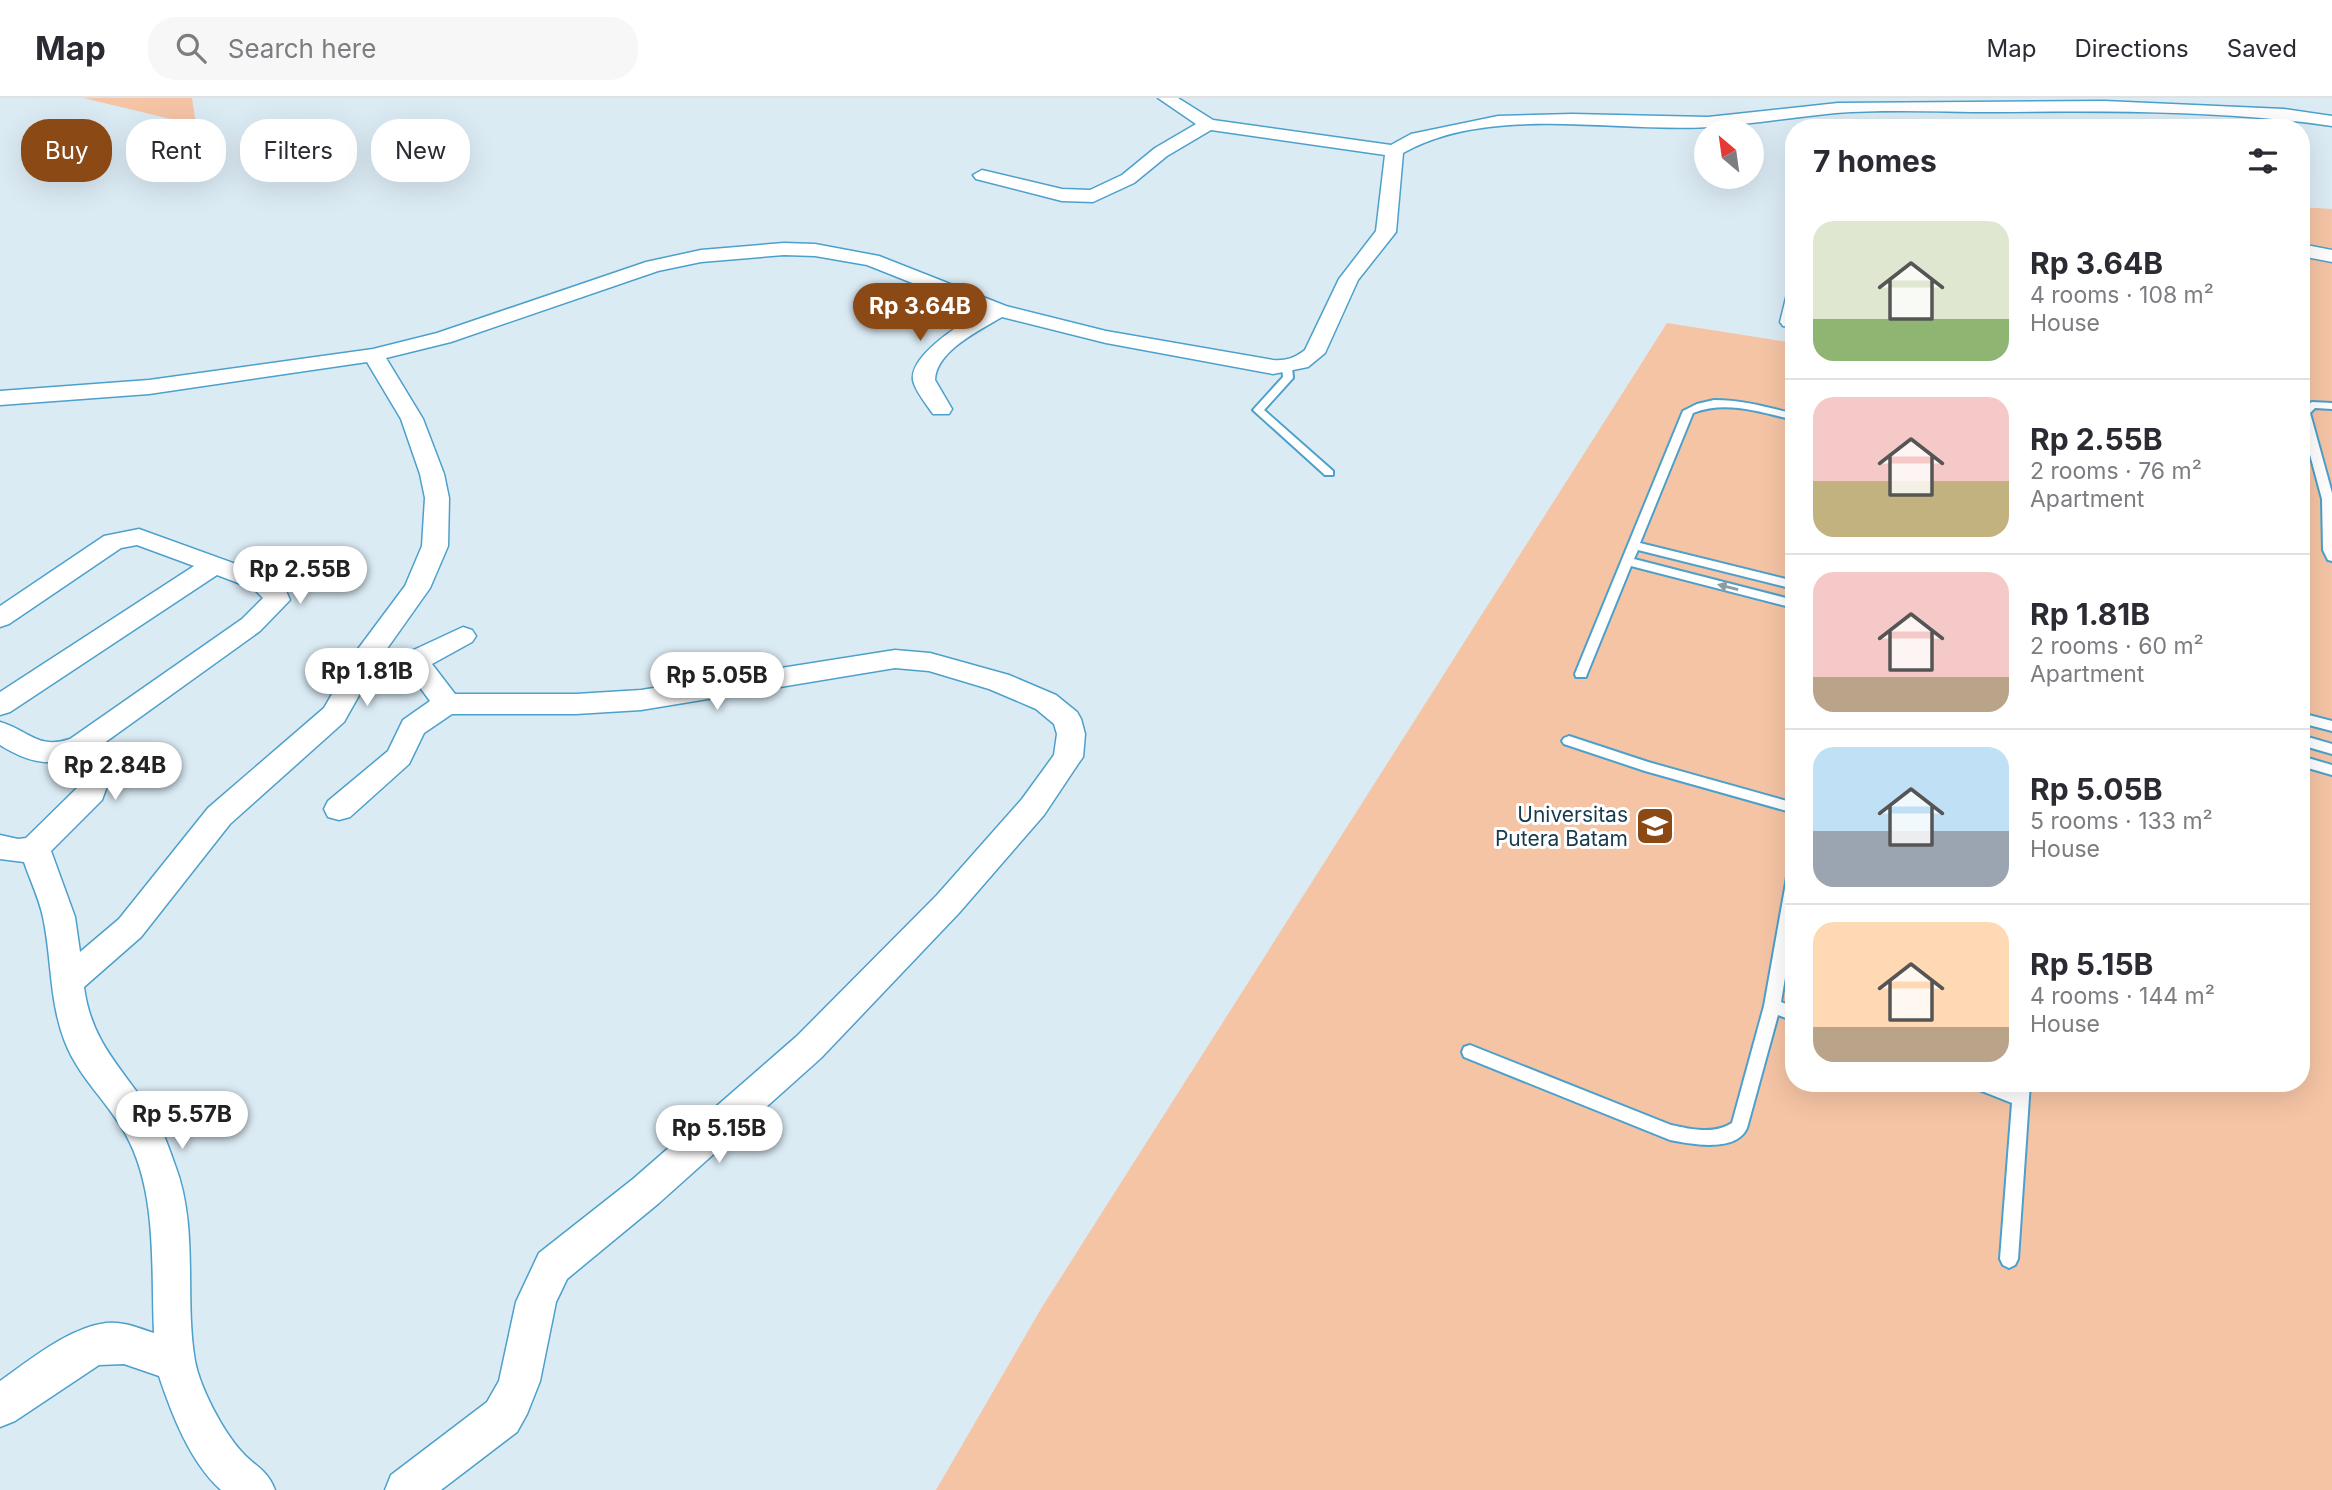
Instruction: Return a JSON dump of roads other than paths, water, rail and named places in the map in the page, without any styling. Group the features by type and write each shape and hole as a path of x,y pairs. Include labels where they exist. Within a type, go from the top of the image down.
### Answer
{"street":[{"path":"1166,98 1208,124 1394,151 1417,138 1498,121 1572,119 1708,122 1838,108 2090,106 2284,114 2332,121"},
{"path":"1919,109 1926,119"},
{"path":"2168,109 2175,119"},
{"path":"982,175 1062,195 1093,196 1128,179 1161,152 1208,124"},
{"path":"0,398 137,388 373,355 444,338 653,266 738,251 784,249 842,253 872,260 999,310 1106,337 1273,367 1287,367 1309,359 1314,353 1349,279 1386,232 1394,151"},
{"path":"2310,252 2332,256"},
{"path":"941,409 924,381 923,373 954,338 999,310"},
{"path":"68,981 131,928 219,816 334,715 368,656 417,588 435,546 437,499 432,474 412,419 373,355"},
{"path":"0,618 113,542 139,537 263,583 275,592 277,600 251,625 80,746 57,755 43,755 0,732"},
{"path":"0,705 214,565"},
{"path":"446,704 438,688 421,674 418,660 463,636"},
{"path":"339,809 399,757 413,727 446,704 576,704 641,700 895,659 930,662 999,682 1046,702 1067,719 1071,734 1068,757 1033,807 948,904 818,1037 646,1191 553,1266 546,1275 535,1304 519,1389 512,1404 502,1417 406,1490"},
{"path":"80,746 93,756 99,767 91,792 18,847 59,917 69,1000 82,1042 98,1070 140,1125 158,1168 168,1220 175,1362 186,1394 207,1438 226,1466 254,1490"},
{"path":"0,1406 63,1364 100,1344 120,1344 175,1362"}],"lane":[{"path":"1287,367 1288,378 1282,387 1259,407 1260,414 1329,473"},
{"path":"1581,674 1688,411 1716,402 1785,415"},
{"path":"2310,407 2332,406"},
{"path":"2310,432 2330,499 2329,550 2332,557"},
{"path":"1634,545 1785,583"},
{"path":"1628,561 1785,602"},
{"path":"2310,719 2332,726"},
{"path":"1569,741 1645,766 1785,805"},
{"path":"2310,742 2332,749"},
{"path":"2310,764 2332,770"},
{"path":"1470,1052 1670,1132 1688,1136 1724,1137 1739,1128 1772,1006 1785,930"},
{"path":"1772,1006 1785,1011"},
{"path":"2009,1259 2021,1092"}],"place":[{"name":"Universitas Putera Batam","path":"1655,826"}]}
